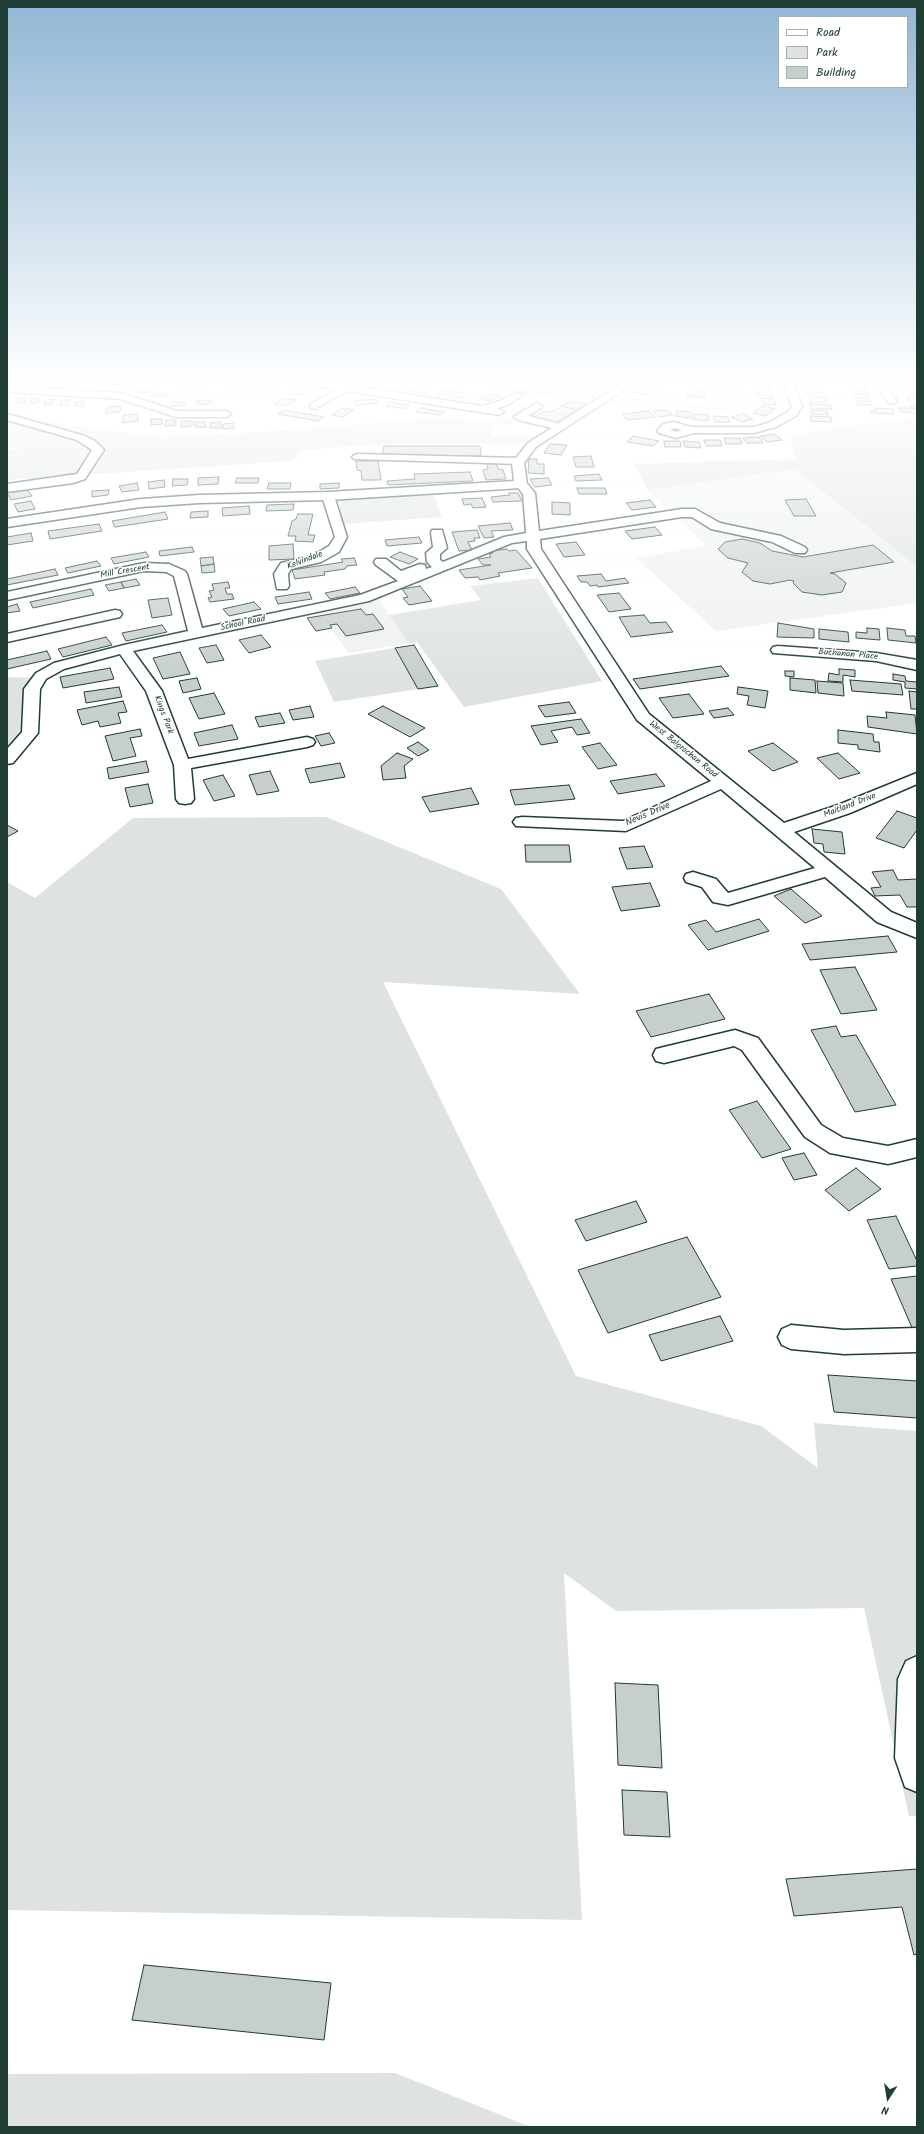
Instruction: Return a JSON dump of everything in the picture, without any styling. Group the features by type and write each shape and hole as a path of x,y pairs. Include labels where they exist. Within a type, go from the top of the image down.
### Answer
{"street":[{"path":"7,488 54,482"},
{"path":"7,523 141,503 199,499 328,496 521,484"},
{"name":"West Balgrochan Road","path":"521,484 529,492 534,549 643,718 781,830 884,918 917,931"},
{"name":"Kelvindale","path":"282,586 281,574 286,566 316,559 334,549 341,537 338,522 328,496"},
{"name":"School Road","path":"7,759 30,733 32,688 41,676 59,666 124,649 364,598 390,589 437,565 493,545 534,536 682,512 695,513 716,526 776,539 800,550"},
{"path":"381,562 400,576 437,565 433,553 440,548 437,533"},
{"name":"Mill Crescent","path":"7,596 144,567 169,568 180,574 196,634"},
{"path":"7,638 115,614"},
{"name":"Kings Park","path":"124,649 154,691 182,765 185,799"},
{"name":"Buchanan Place","path":"787,654 876,657 917,665"},
{"path":"182,765 308,742"},
{"name":"Maitland Drive","path":"781,830 844,809 917,778"},
{"name":"Nevis Drive","path":"522,822 626,826 722,782"},
{"path":"693,878 708,884 720,898 728,899 829,870"},
{"path":"664,1055 734,1038 750,1044 813,1131 838,1146 888,1155 917,1148"},
{"path":"790,1337 844,1342 917,1340"},
{"path":"917,1672 914,1678 912,1758 917,1775"}],"shaded area":[{"path":"707,482 811,482 917,567 917,603 716,631 636,558 706,546 648,490"},
{"path":"378,599 409,643 349,653 320,614"}],"green space":[{"path":"643,482 707,482 648,490"},
{"path":"811,482 917,482 917,567"},
{"path":"433,493 442,517 343,524 338,499"},
{"path":"538,578 602,681 464,707 417,642 409,643 389,615 481,600 470,586"},
{"path":"395,648 418,689 334,702 315,661"},
{"path":"7,677 39,678 40,723 7,759"},
{"path":"326,817 501,889 580,994 383,982 576,1376 761,1426 818,1468 814,1423 917,1431 917,1816 909,1816 864,1608 616,1611 564,1573 582,1920 7,1910 7,882 35,898 133,818"},
{"path":"395,2073 531,2127 7,2127 7,2074"}],"building":[{"path":"148,482 164,482 165,487 149,489"},
{"path":"173,482 188,482 187,485 172,486"},
{"path":"198,482 218,482 218,484 198,485"},
{"path":"236,482 258,482 258,483 235,483"},
{"path":"387,482 461,482 388,485"},
{"path":"532,482 550,482 552,485 535,487"},
{"path":"137,483 139,490 122,492 119,486"},
{"path":"269,483 291,483 290,489 267,489"},
{"path":"339,483 339,488 320,489 320,484"},
{"path":"26,488 32,496 11,500 7,493"},
{"path":"577,488 605,488 607,494 579,494"},
{"path":"109,490 108,495 92,497 92,491"},
{"path":"509,493 518,493 522,501 493,502 491,497 510,495"},
{"path":"482,498 486,507 473,508 471,504 464,505 462,499"},
{"path":"806,499 816,516 794,516 785,500"},
{"path":"650,500 656,507 632,510 626,503"},
{"path":"31,501 35,509 18,512 14,504"},
{"path":"552,502 570,503 570,515 552,514"},
{"path":"294,504 293,510 266,511 267,505"},
{"path":"249,506 250,514 223,516 222,508"},
{"path":"208,511 208,517 190,518 191,512"},
{"path":"165,512 168,519 115,527 112,521"},
{"path":"298,514 313,514 308,535 315,535 313,542 295,541 296,536 288,536 292,521 296,519"},
{"path":"510,523 513,530 491,531 494,537 484,538 478,526"},
{"path":"99,524 102,531 50,539 48,531"},
{"path":"655,527 662,535 632,539 625,531"},
{"path":"477,530 480,538 474,538 475,541 468,542 472,550 459,551 452,532"},
{"path":"31,533 33,541 7,545 7,537"},
{"path":"419,537 422,543 387,546 385,540"},
{"path":"742,539 760,543 772,551 803,557 873,545 894,562 830,573 835,574 846,583 842,592 822,595 802,592 793,583 794,581 790,580 770,584 753,581 742,572 748,563 728,558 718,549 725,542"},
{"path":"576,542 585,555 564,557 556,544"},
{"path":"293,544 294,559 269,560 269,546"},
{"path":"192,547 194,552 160,556 159,551"},
{"path":"507,549 509,551 516,550 532,568 498,573 500,576 480,580 478,577 465,578 459,570 491,565 483,565 478,559 491,557 489,554 493,553 492,551"},
{"path":"146,552 149,557 114,564 111,558"},
{"path":"400,552 418,559 409,564 390,557"},
{"path":"213,557 214,564 201,566 200,558"},
{"path":"354,558 357,565 347,566 345,569 324,572 325,575 295,579 292,570 343,562 341,559"},
{"path":"97,561 101,566 68,573 65,568"},
{"path":"214,564 215,572 202,573 201,566"},
{"path":"55,569 58,575 7,585 7,579"},
{"path":"601,574 606,581 625,578 629,583 598,587 597,585 590,586 587,582 581,582 577,576"},
{"path":"136,579 140,585 124,588 121,582"},
{"path":"121,582 124,588 109,591 105,585"},
{"path":"228,582 230,588 225,588 227,594 232,594 234,599 210,602 208,598 212,597 209,591 214,590 212,584"},
{"path":"420,586 432,601 409,605 403,598 408,597 402,589"},
{"path":"355,587 360,593 330,599 325,593"},
{"path":"91,589 94,595 33,608 30,602"},
{"path":"309,592 312,599 278,604 275,597"},
{"path":"619,593 631,609 609,612 597,595"},
{"path":"168,598 172,615 152,618 148,600"},
{"path":"254,602 261,609 229,616 223,609"},
{"path":"17,604 20,611 7,613 7,607"},
{"path":"361,609 366,615 373,614 384,629 346,636 337,624 330,625 332,628 316,631 307,618"},
{"path":"644,615 650,623 666,622 673,632 631,637 619,617"},
{"path":"778,623 814,629 814,638 777,637"},
{"path":"162,625 167,632 126,641 122,633"},
{"path":"867,628 879,629 880,640 856,638 856,632 867,633"},
{"path":"887,628 905,630 906,636 915,636 916,643 888,640"},
{"path":"819,629 848,632 849,642 819,639"},
{"path":"261,635 271,647 249,653 239,640"},
{"path":"106,637 112,645 63,657 58,649"},
{"path":"216,645 224,660 207,663 199,648"},
{"path":"414,645 438,686 418,689 395,648"},
{"path":"47,651 51,659 7,669 7,660"},
{"path":"180,652 190,674 163,679 153,658"},
{"path":"721,666 729,676 640,689 633,679"},
{"path":"110,668 114,679 63,688 60,677"},
{"path":"839,669 855,670 855,677 843,675 843,682 828,681 829,673 839,675"},
{"path":"785,671 794,671 794,677 785,676"},
{"path":"893,674 905,676 906,681 917,682 917,689 905,688 905,682 893,680"},
{"path":"197,678 201,689 183,693 179,681"},
{"path":"790,678 815,680 816,693 790,690"},
{"path":"850,680 901,684 903,695 852,691"},
{"path":"817,681 843,683 844,696 818,693"},
{"path":"119,687 122,697 86,703 84,692"},
{"path":"738,687 768,691 765,708 747,705 749,696 737,694"},
{"path":"909,691 917,692 917,709 911,709"},
{"path":"214,693 225,714 199,719 189,698"},
{"path":"689,694 704,714 673,718 659,698"},
{"path":"123,701 127,712 118,713 121,723 100,727 98,721 82,725 77,710"},
{"path":"569,702 576,713 545,717 538,706"},
{"path":"310,706 314,717 293,720 289,710"},
{"path":"383,706 425,728 410,737 368,714"},
{"path":"728,708 734,715 714,718 709,711"},
{"path":"886,712 915,715 917,734 868,727 867,716 887,718"},
{"path":"280,713 285,723 259,727 255,717"},
{"path":"581,719 590,733 577,735 572,727 551,731 558,742 541,745 531,726"},
{"path":"232,725 238,739 199,746 194,733"},
{"path":"140,729 142,736 130,738 136,756 113,761 105,736"},
{"path":"838,730 873,734 874,742 879,742 880,752 858,749 858,745 838,743"},
{"path":"329,733 335,743 321,746 315,736"},
{"path":"418,742 429,750 418,756 407,748"},
{"path":"600,743 617,765 598,769 582,747"},
{"path":"773,743 798,762 773,771 748,751"},
{"path":"397,753 413,759 404,766 406,778 383,780 381,766"},
{"path":"838,753 860,773 839,779 817,758"},
{"path":"146,761 149,772 109,779 107,768"},
{"path":"340,763 345,777 310,783 305,769"},
{"path":"270,771 279,791 257,795 249,775"},
{"path":"656,774 665,786 618,794 610,781"},
{"path":"223,775 235,796 214,801 203,780"},
{"path":"148,784 153,803 130,807 125,788"},
{"path":"569,785 575,799 515,805 510,790"},
{"path":"471,788 479,804 430,812 422,797"},
{"path":"897,811 917,818 917,830 904,848 876,838"},
{"path":"7,825 18,831 7,837"},
{"path":"812,829 842,832 845,854 824,852 823,844 814,843"},
{"path":"525,845 569,845 571,862 526,862"},
{"path":"644,846 653,867 627,869 619,848"},
{"path":"893,870 898,880 917,879 917,907 907,907 900,895 875,896 871,888 881,887 872,872"},
{"path":"650,883 660,906 621,911 612,887"},
{"path":"791,889 822,916 805,923 774,896"},
{"path":"759,919 769,931 708,950 688,925 706,920 716,932"},
{"path":"888,936 897,952 810,960 802,944"},
{"path":"855,967 877,1010 841,1014 820,970"},
{"path":"709,994 725,1019 651,1037 636,1011"},
{"path":"836,1026 841,1037 856,1035 896,1105 855,1112 811,1030"},
{"path":"757,1101 791,1149 762,1158 729,1110"},
{"path":"804,1153 817,1175 794,1180 782,1158"},
{"path":"856,1168 881,1189 849,1211 825,1190"},
{"path":"636,1201 647,1222 586,1241 575,1220"},
{"path":"896,1216 917,1261 917,1266 889,1269 867,1220"},
{"path":"687,1237 721,1297 608,1333 578,1270"},
{"path":"917,1276 917,1330 913,1330 891,1279"},
{"path":"720,1316 733,1341 661,1361 649,1335"},
{"path":"828,1375 917,1381 917,1418 834,1412"},
{"path":"615,1683 658,1685 662,1768 618,1765"},
{"path":"622,1790 667,1792 670,1837 624,1835"},
{"path":"917,1869 917,1954 914,1955 902,1907 794,1916 786,1879"},
{"path":"144,1965 331,1983 324,2040 132,2020"}]}
